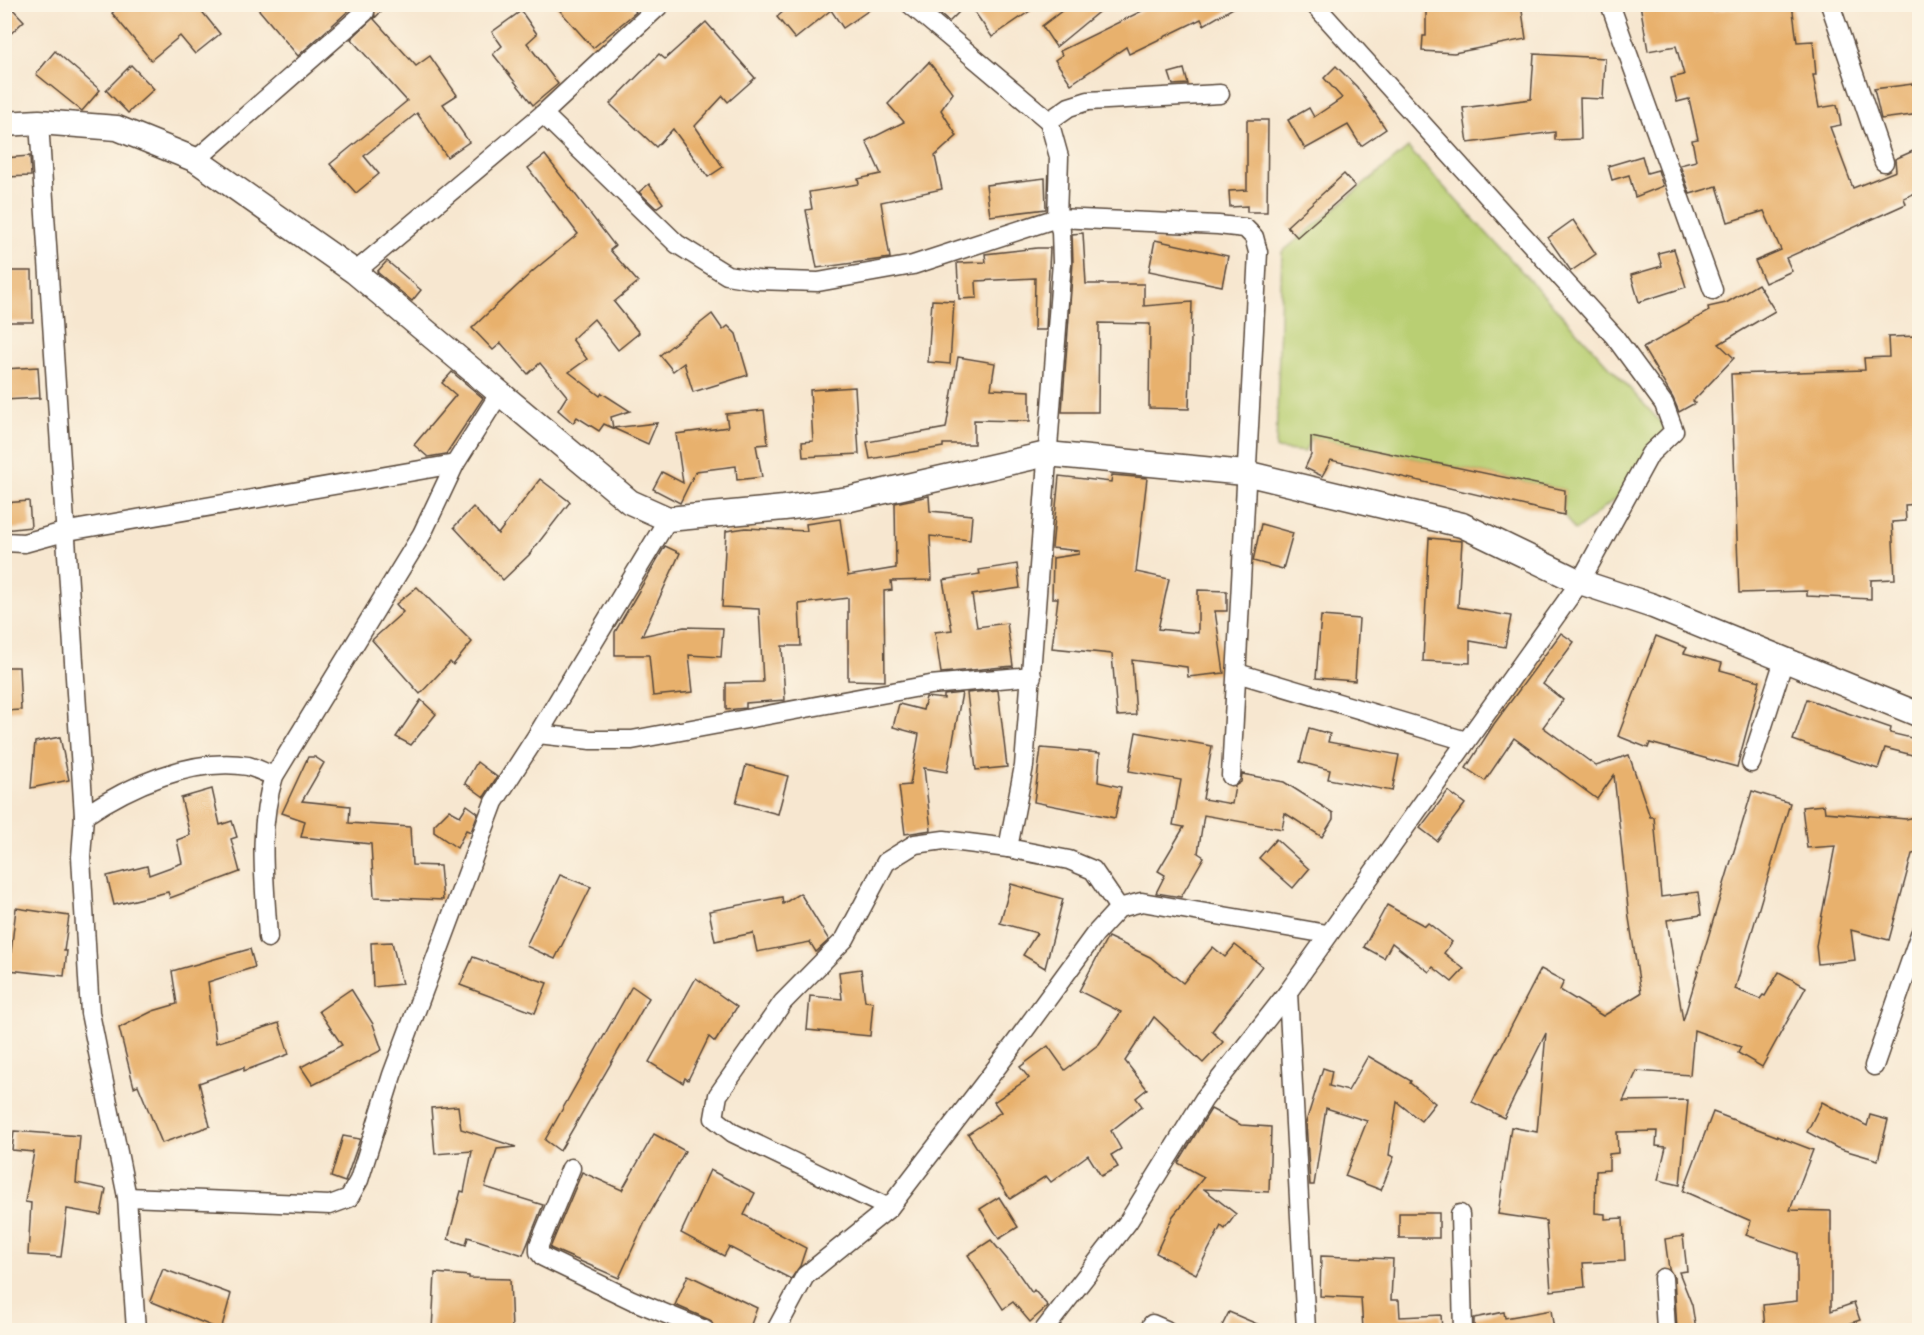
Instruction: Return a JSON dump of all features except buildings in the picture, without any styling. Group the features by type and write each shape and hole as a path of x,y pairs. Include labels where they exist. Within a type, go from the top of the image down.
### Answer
{"street":[{"path":"355,272 543,114 661,4"},
{"path":"910,4 1049,121 1059,157 1057,218 1061,231 1062,262 1032,676 1024,766 1008,848"},
{"path":"1044,1330 1128,1222 1204,1099 1288,992 1327,934 1580,582 1650,454 1674,431 1664,404 1614,336 1314,4"},
{"path":"1610,4 1713,290"},
{"path":"1830,4 1884,162"},
{"path":"196,160 365,12"},
{"path":"1049,121 1069,107 1088,101 1220,94"},
{"path":"543,114 677,244 726,275 757,280 818,282 913,265 1057,218 1245,228 1254,237 1259,266 1245,473 1231,776"},
{"path":"39,122 68,531 84,816 81,857 90,1013 127,1197 136,1330"},
{"path":"4,124 39,122 117,128 196,160 355,272 501,391 630,502 668,519 850,499 1047,454 1245,473 1462,525 1580,582 1653,606 1920,715"},
{"path":"268,939 263,844 266,802 274,776 423,534 455,464 501,391"},
{"path":"4,542 24,543 68,531 455,464"},
{"path":"127,1197 330,1205 349,1198 359,1180 392,1076 494,802 538,734 668,519"},
{"path":"1751,763 1784,660"},
{"path":"1237,673 1466,741"},
{"path":"538,734 591,740 632,740 930,685 1032,676"},
{"path":"84,816 115,795 177,772 223,765 249,766 274,776"},
{"path":"888,1208 733,1133 714,1118 717,1095 783,1002 845,939 886,862 915,844 944,840 1008,848 1069,860 1093,870 1119,908"},
{"path":"776,1330 805,1276 888,1208 1013,1046 1095,934 1119,908 1143,902 1327,934"},
{"path":"1874,1066 1920,934"},
{"path":"1288,992 1306,1330"},
{"path":"571,1168 539,1245 539,1252 543,1257 632,1300 705,1330"},
{"path":"1460,1215 1463,1330"},
{"path":"1663,1278 1666,1330"}],"green space":[{"path":"1408,148 1667,429 1621,494 1575,531 1564,515 1565,490 1311,437 1305,452 1276,449 1282,252"}]}
